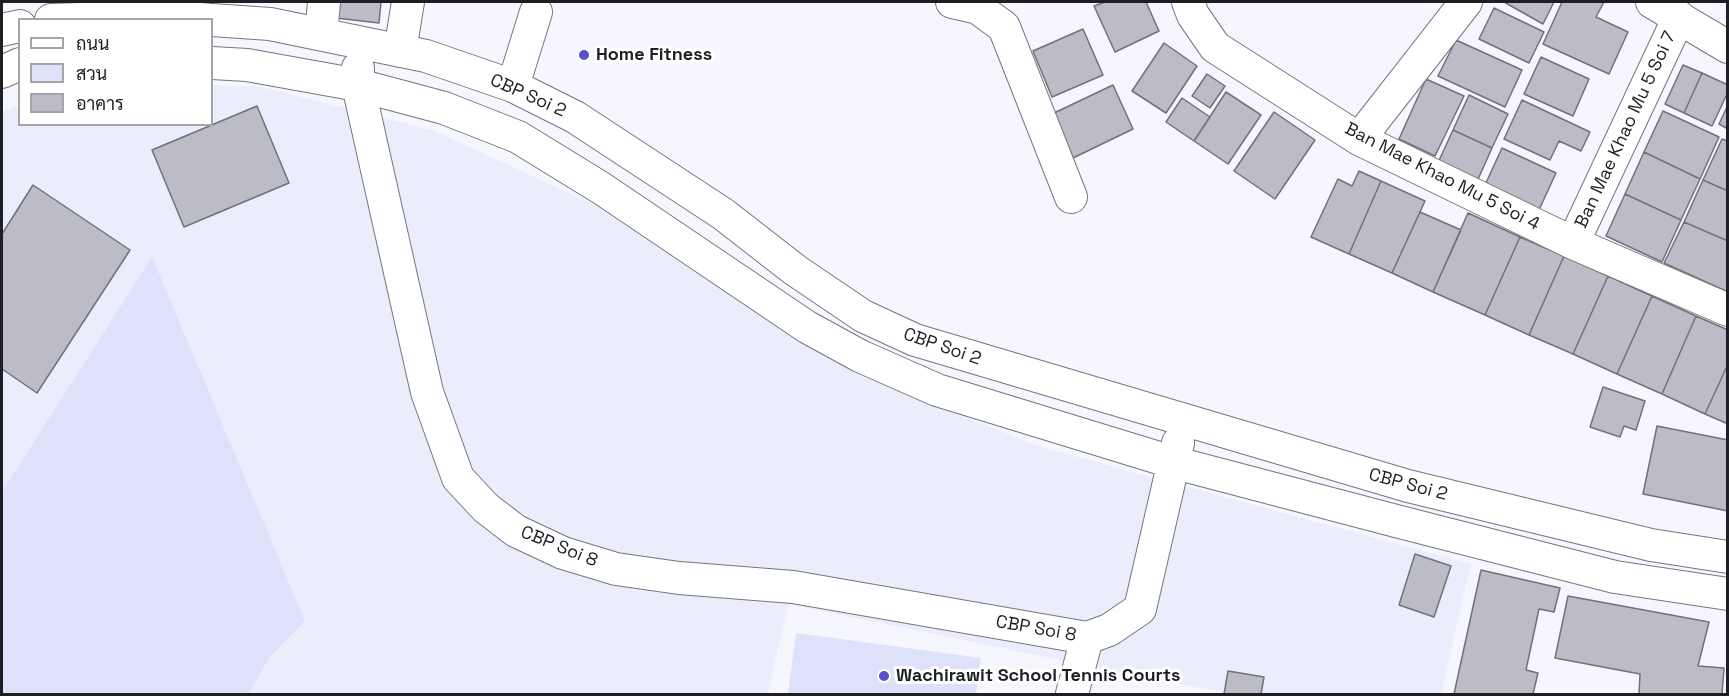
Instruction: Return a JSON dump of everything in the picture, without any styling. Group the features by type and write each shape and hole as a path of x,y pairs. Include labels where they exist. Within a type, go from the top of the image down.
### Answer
{"street":[{"path":"321,34 324,2"},
{"path":"400,51 408,2"},
{"path":"952,2 978,8 1004,27 1071,196"},
{"name":"Ban Mae Khao Mu 5 Soi 4","path":"1188,2 1193,15 1215,47 1359,139 1573,243 1728,310"},
{"path":"1359,139 1467,2"},
{"path":"1652,2 1728,47"},
{"path":"513,86 536,12"},
{"name":"CBP Soi 2","path":"110,18 168,16 190,18"},
{"name":"Ban Mae Khao Mu 5 Soi 7","path":"1573,243 1679,18"},
{"name":"CBP Soi 2","path":"213,20 270,24 426,56 513,86 575,117 723,214 795,270 863,316 915,340 1430,491 1651,545 1728,557"},
{"path":"2,30 18,26"},
{"name":"CBP Soi 8","path":"358,42 358,85 427,393 458,478 486,508 516,531 563,553 615,569 679,578 793,586 1087,638"},
{"name":"CBP Soi 2","path":"213,63 247,64 358,85 444,108 518,137 601,188 807,327 860,356 937,390 1172,462 1615,577 1728,594"},
{"path":"2,72 18,65"},
{"path":"1072,694 1087,638 1109,630 1140,609 1172,462 1185,419"}],"shaded area":[{"path":"213,85 262,87 435,131 621,217 862,376 1041,447 1471,564 1441,694 1243,694 1187,686 788,604 768,694 249,694 269,658 305,621 2,492 2,111 18,106 18,126 213,126"}],"green space":[{"path":"152,257 305,621 269,658 249,694 2,694 2,492"},
{"name":"Wachirawit School Tennis Courts","path":"796,633 981,658 976,694 788,694"}],"building":[{"path":"337,2 381,2 379,23 336,18"},
{"path":"1105,2 1146,2 1159,31 1115,52 1094,6"},
{"path":"1504,2 1554,2 1543,24"},
{"path":"1562,2 1604,2 1596,17 1628,32 1609,74 1543,44"},
{"path":"1494,8 1544,32 1529,63 1479,39"},
{"path":"1083,29 1103,75 1052,97 1033,51"},
{"path":"1456,40 1522,70 1505,107 1438,76"},
{"path":"1164,43 1197,66 1166,113 1132,91"},
{"path":"1541,57 1589,79 1573,116 1524,94"},
{"path":"1683,65 1702,73 1684,113 1665,104"},
{"path":"1702,73 1728,85 1728,92 1712,126 1684,113"},
{"path":"1207,74 1225,86 1210,108 1192,96"},
{"path":"1426,79 1464,96 1435,156 1399,139"},
{"path":"1113,85 1133,129 1073,158 1052,114"},
{"path":"1226,92 1261,115 1228,164 1194,141"},
{"path":"1469,95 1508,114 1492,148 1453,130"},
{"path":"1182,98 1210,117 1194,141 1166,122"},
{"path":"1522,100 1590,132 1581,151 1559,141 1550,160 1504,139"},
{"path":"1728,105 1728,129 1719,124"},
{"path":"257,106 289,183 184,227 152,150"},
{"path":"1663,111 1719,137 1700,179 1644,152"},
{"path":"1274,112 1315,140 1275,199 1234,171"},
{"path":"1453,130 1492,148 1475,186 1436,167"},
{"path":"1722,139 1728,141 1728,191 1703,180"},
{"path":"1502,148 1556,173 1539,210 1485,185"},
{"path":"1644,152 1700,179 1681,220 1625,194"},
{"path":"1359,171 1381,181 1349,254 1311,237 1338,179 1352,186"},
{"path":"1703,180 1728,191 1728,241 1684,222"},
{"path":"1381,181 1425,201 1392,273 1349,254"},
{"path":"33,185 130,250 37,393 2,369 2,234"},
{"path":"1625,194 1681,220 1662,262 1606,236"},
{"path":"1420,212 1461,230 1433,292 1392,273"},
{"path":"1468,213 1520,237 1485,315 1433,292"},
{"path":"1684,222 1728,241 1728,292 1664,263"},
{"path":"1520,237 1564,256 1529,335 1485,315"},
{"path":"1564,256 1608,276 1573,354 1529,335"},
{"path":"1608,276 1652,296 1617,374 1573,354"},
{"path":"1652,296 1696,316 1662,394 1617,374"},
{"path":"1696,316 1728,330 1728,364 1705,414 1662,394"},
{"path":"1728,364 1728,424 1705,414"},
{"path":"1603,387 1645,401 1636,430 1624,426 1620,437 1590,427"},
{"path":"1657,426 1728,440 1728,511 1643,494"},
{"path":"1415,554 1451,566 1434,617 1399,605"},
{"path":"1481,570 1560,588 1554,612 1539,609 1526,670 1538,673 1533,694 1454,694"},
{"path":"1568,596 1709,622 1698,666 1724,668 1722,694 1639,694 1640,674 1555,658"},
{"path":"1228,671 1264,677 1261,694 1224,694"}],"place":[{"name":"Home Fitness","path":"584,55"},
{"name":"Wachirawit School Tennis Courts","path":"884,676"}]}
